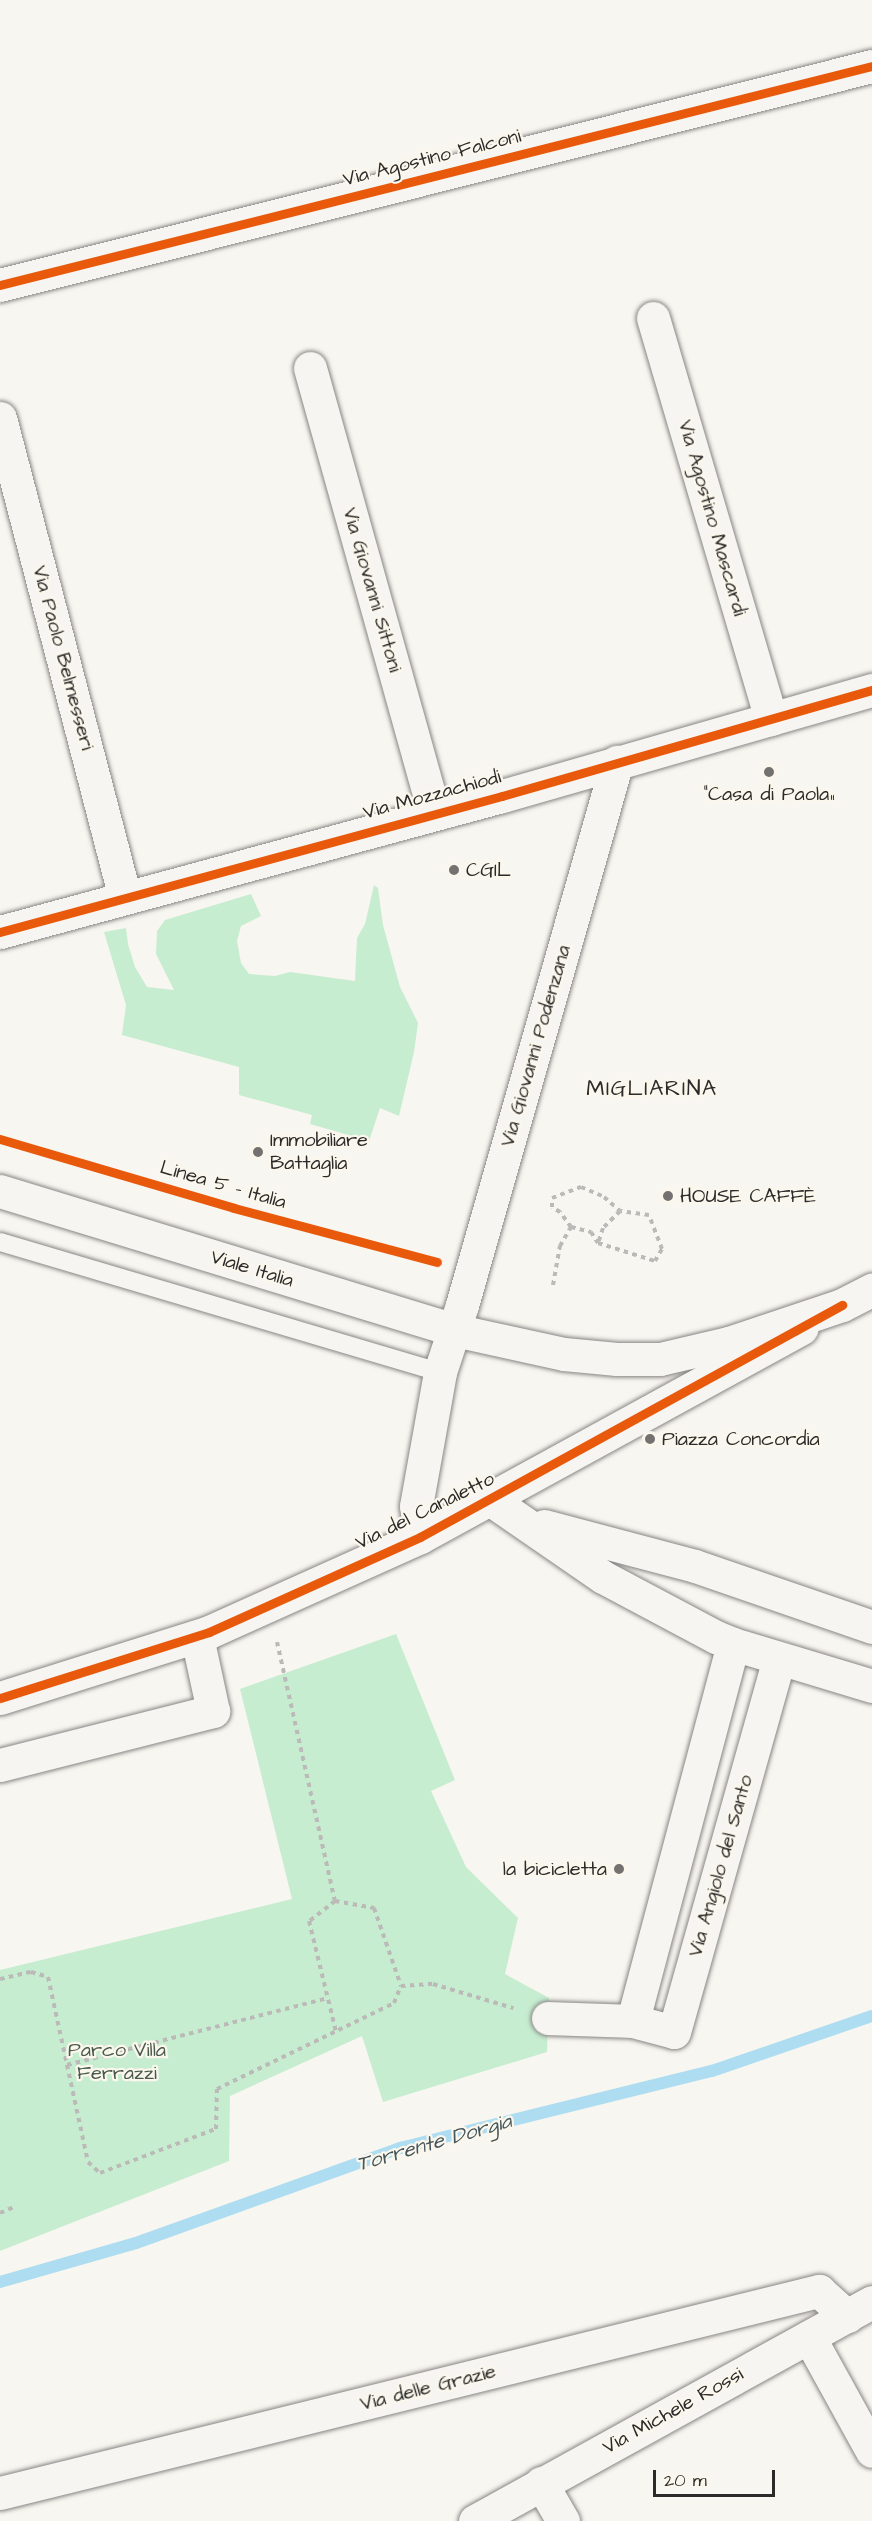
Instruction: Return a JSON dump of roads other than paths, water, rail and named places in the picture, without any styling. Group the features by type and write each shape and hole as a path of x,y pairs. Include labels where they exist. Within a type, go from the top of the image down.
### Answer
{"street":[{"name":"Via Agostino Falconi","path":"0,285 872,66"},
{"name":"Via Agostino Mascardi","path":"653,318 771,718"},
{"name":"Via Giovanni Sittoni","path":"310,368 434,813"},
{"name":"Via Paolo Belmesseri","path":"0,418 125,897"},
{"name":"Via Mozzachiodi","path":"0,932 872,690"},
{"name":"Via Giovanni Podenzana","path":"420,1537 416,1506 440,1372 617,762"},
{"name":"Viale Italia","path":"0,1191 454,1330 564,1354 617,1359 660,1359 729,1343 843,1305"},
{"name":"Via del Canaletto","path":"0,1698 196,1637 420,1537 872,1290"},
{"path":"491,1500 603,1577 733,1644 872,1686"},
{"path":"522,1520 694,1566 872,1627"},
{"path":"0,1765 213,1711 196,1637"},
{"path":"633,2021 733,1644"},
{"name":"Via Angiolo del Santo","path":"548,2018 633,2021 674,2032 779,1658"},
{"name":"Via delle Grazie","path":"0,2493 819,2291 860,2309"},
{"name":"Via Michele Rossi","path":"475,2521 860,2309"},
{"path":"809,2337 872,2451"},
{"path":"541,2483 563,2521"}],"lane":[{"path":"0,1242 440,1372"}],"waterway":[{"name":"Torrente Dorgia","path":"0,2282 136,2243 400,2148 712,2071 872,2016"}],"place":[{"name":"“Casa di Paola„","path":"769,772"},
{"name":"CGIL","path":"454,870"},
{"name":"Immobiliare Battaglia","path":"258,1152"},
{"name":"HOUSE CAFFÈ","path":"668,1196"},
{"name":"Piazza Concordia","path":"650,1439"},
{"name":"la bicicletta","path":"619,1869"}],"district":[{"name":"MIGLIARINA","path":"652,1089"}],"park label":[{"name":"Parco Villa Ferrazzi","path":"117,2062"}]}
